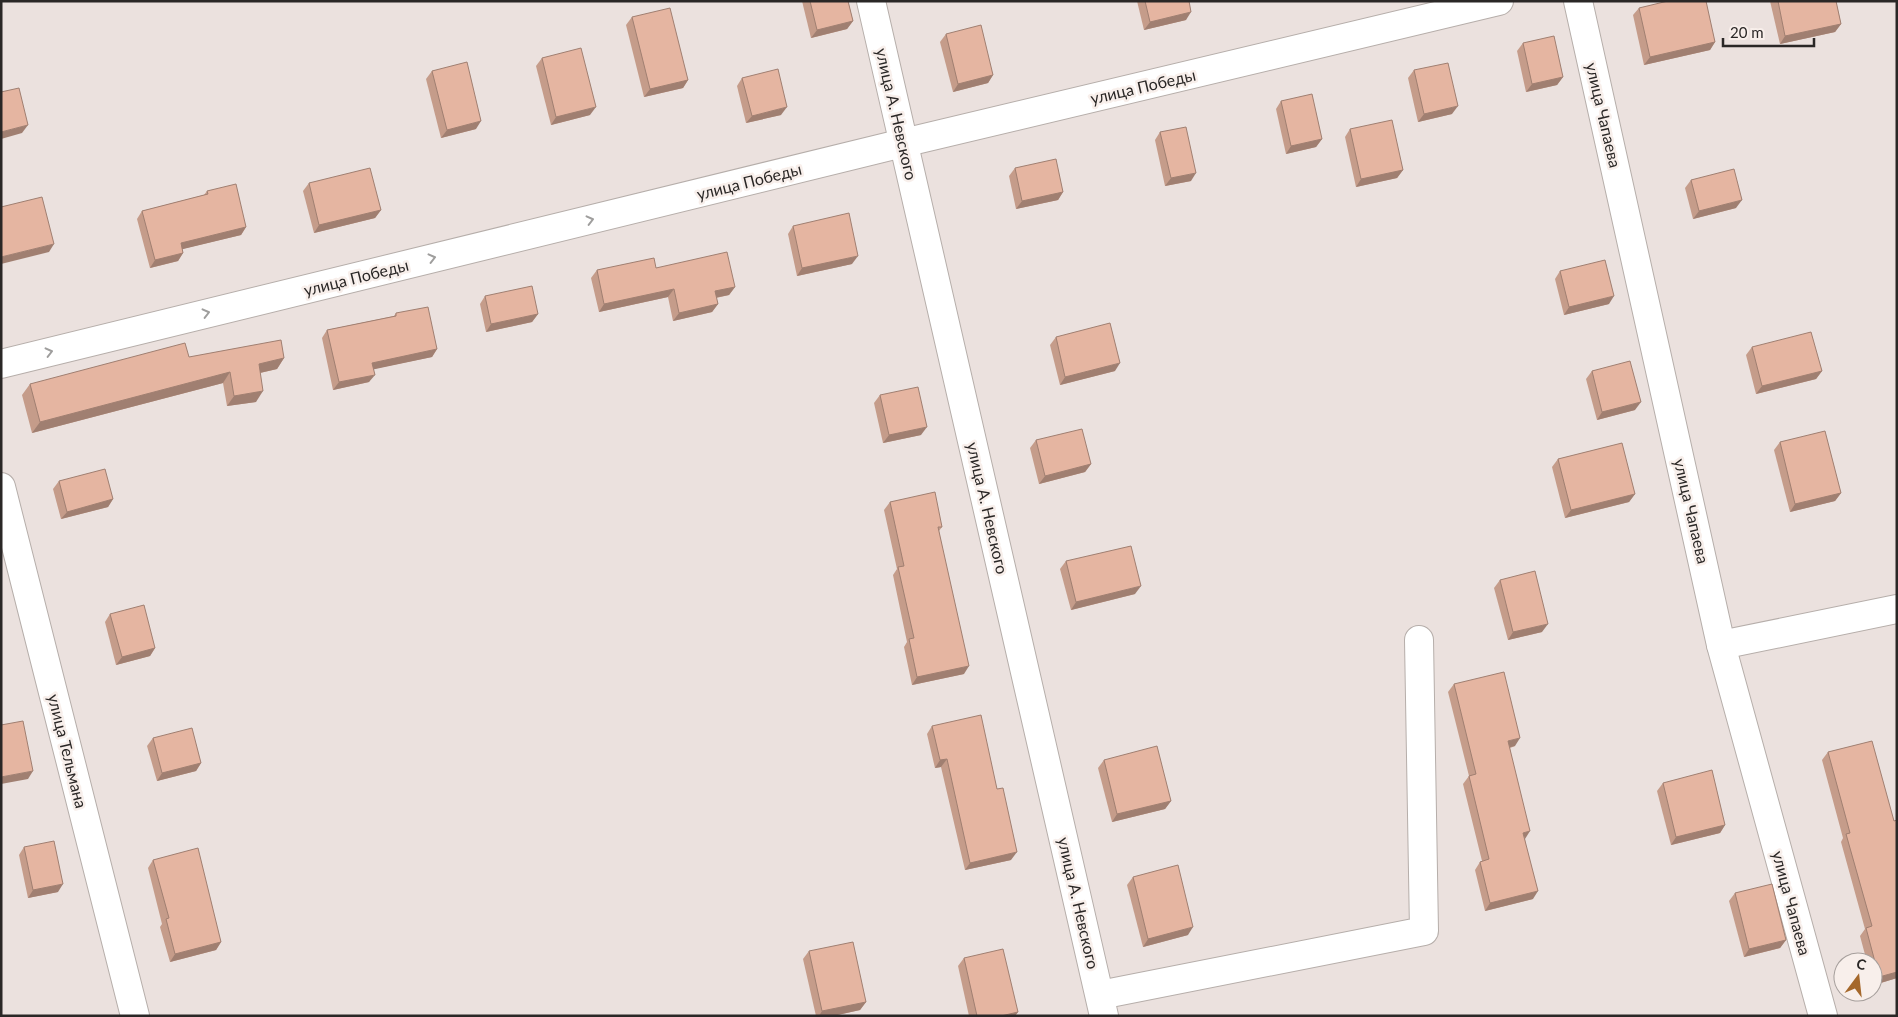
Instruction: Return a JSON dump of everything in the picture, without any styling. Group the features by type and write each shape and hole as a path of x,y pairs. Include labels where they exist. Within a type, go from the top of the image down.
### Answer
{"street":[{"name":"улица А. Невского","path":"871,1 1102,1006"},
{"name":"улица Победы","path":"1,364 903,143 1499,1"},
{"name":"улица Чапаева","path":"1578,1 1721,645 1823,1016"},
{"name":"улица Тельмана","path":"1,487 135,1016"},
{"path":"1721,645 1897,609"},
{"path":"1102,1006 1424,931 1419,640"}],"building":[{"path":"810,1 848,1 853,21 817,30"},
{"path":"1145,1 1189,1 1191,12 1150,22"},
{"path":"1668,1 1706,1 1715,42 1650,57 1639,8"},
{"path":"1778,1 1836,1 1841,24 1785,36"},
{"path":"670,8 688,80 650,89 632,17"},
{"path":"981,25 993,75 958,84 946,34"},
{"path":"1554,36 1563,77 1532,84 1523,43"},
{"path":"581,48 596,107 556,117 542,58"},
{"path":"467,62 481,121 447,130 432,71"},
{"path":"1448,63 1458,106 1424,114 1414,70"},
{"path":"778,69 787,107 752,116 742,78"},
{"path":"19,88 28,125 1,132 1,92"},
{"path":"1312,94 1322,139 1291,146 1281,101"},
{"path":"1392,120 1403,170 1361,179 1350,129"},
{"path":"1186,127 1196,173 1171,178 1160,132"},
{"path":"1056,159 1063,192 1022,201 1015,168"},
{"path":"370,168 381,210 319,225 309,183"},
{"path":"1734,169 1742,200 1699,211 1691,180"},
{"path":"236,184 246,227 181,243 183,253 155,260 142,211 208,194 207,191"},
{"path":"42,197 54,244 1,257 1,207"},
{"path":"849,213 858,256 802,268 793,226"},
{"path":"727,252 735,287 715,291 718,304 679,313 674,289 604,304 597,270 654,258 656,268"},
{"path":"1605,260 1614,296 1569,307 1560,271"},
{"path":"532,286 538,314 491,324 485,296"},
{"path":"428,307 437,349 372,363 375,375 339,382 327,330 396,316 396,313"},
{"path":"1110,323 1120,363 1065,377 1056,337"},
{"path":"1811,332 1822,371 1762,386 1752,347"},
{"path":"281,340 284,358 259,364 263,391 234,396 230,372 40,422 30,384 185,343 189,357"},
{"path":"1630,361 1641,402 1602,412 1592,371"},
{"path":"918,387 927,427 889,435 880,395"},
{"path":"1082,429 1091,464 1045,476 1036,440"},
{"path":"1825,431 1841,493 1795,504 1780,442"},
{"path":"1622,443 1635,494 1571,510 1558,459"},
{"path":"105,469 113,499 67,512 59,481"},
{"path":"935,492 942,527 938,527 969,666 917,677 909,639 914,638 898,567 904,566 890,502"},
{"path":"1131,546 1141,586 1076,602 1066,561"},
{"path":"1535,571 1548,624 1513,632 1500,580"},
{"path":"144,605 155,648 122,657 110,614"},
{"path":"1504,672 1520,738 1508,741 1530,831 1523,833 1538,891 1490,903 1480,862 1489,859 1469,776 1476,774 1454,684"},
{"path":"981,715 997,789 1003,788 1017,852 970,863 947,759 940,760 932,726"},
{"path":"23,721 33,771 1,777 1,725"},
{"path":"192,728 201,763 162,773 153,738"},
{"path":"1872,741 1894,821 1897,820 1897,972 1883,976 1883,952 1872,952 1866,928 1872,926 1846,834 1850,833 1828,752"},
{"path":"1157,746 1171,801 1117,814 1104,760"},
{"path":"1712,770 1725,825 1676,837 1663,783"},
{"path":"54,841 63,884 33,890 24,847"},
{"path":"198,848 221,942 175,954 166,919 169,918 153,860"},
{"path":"1178,865 1193,927 1148,939 1133,877"},
{"path":"1772,884 1786,940 1749,949 1735,893"},
{"path":"853,942 866,1002 822,1011 809,951"},
{"path":"1003,949 1018,1012 1001,1016 977,1016 964,958"}]}
